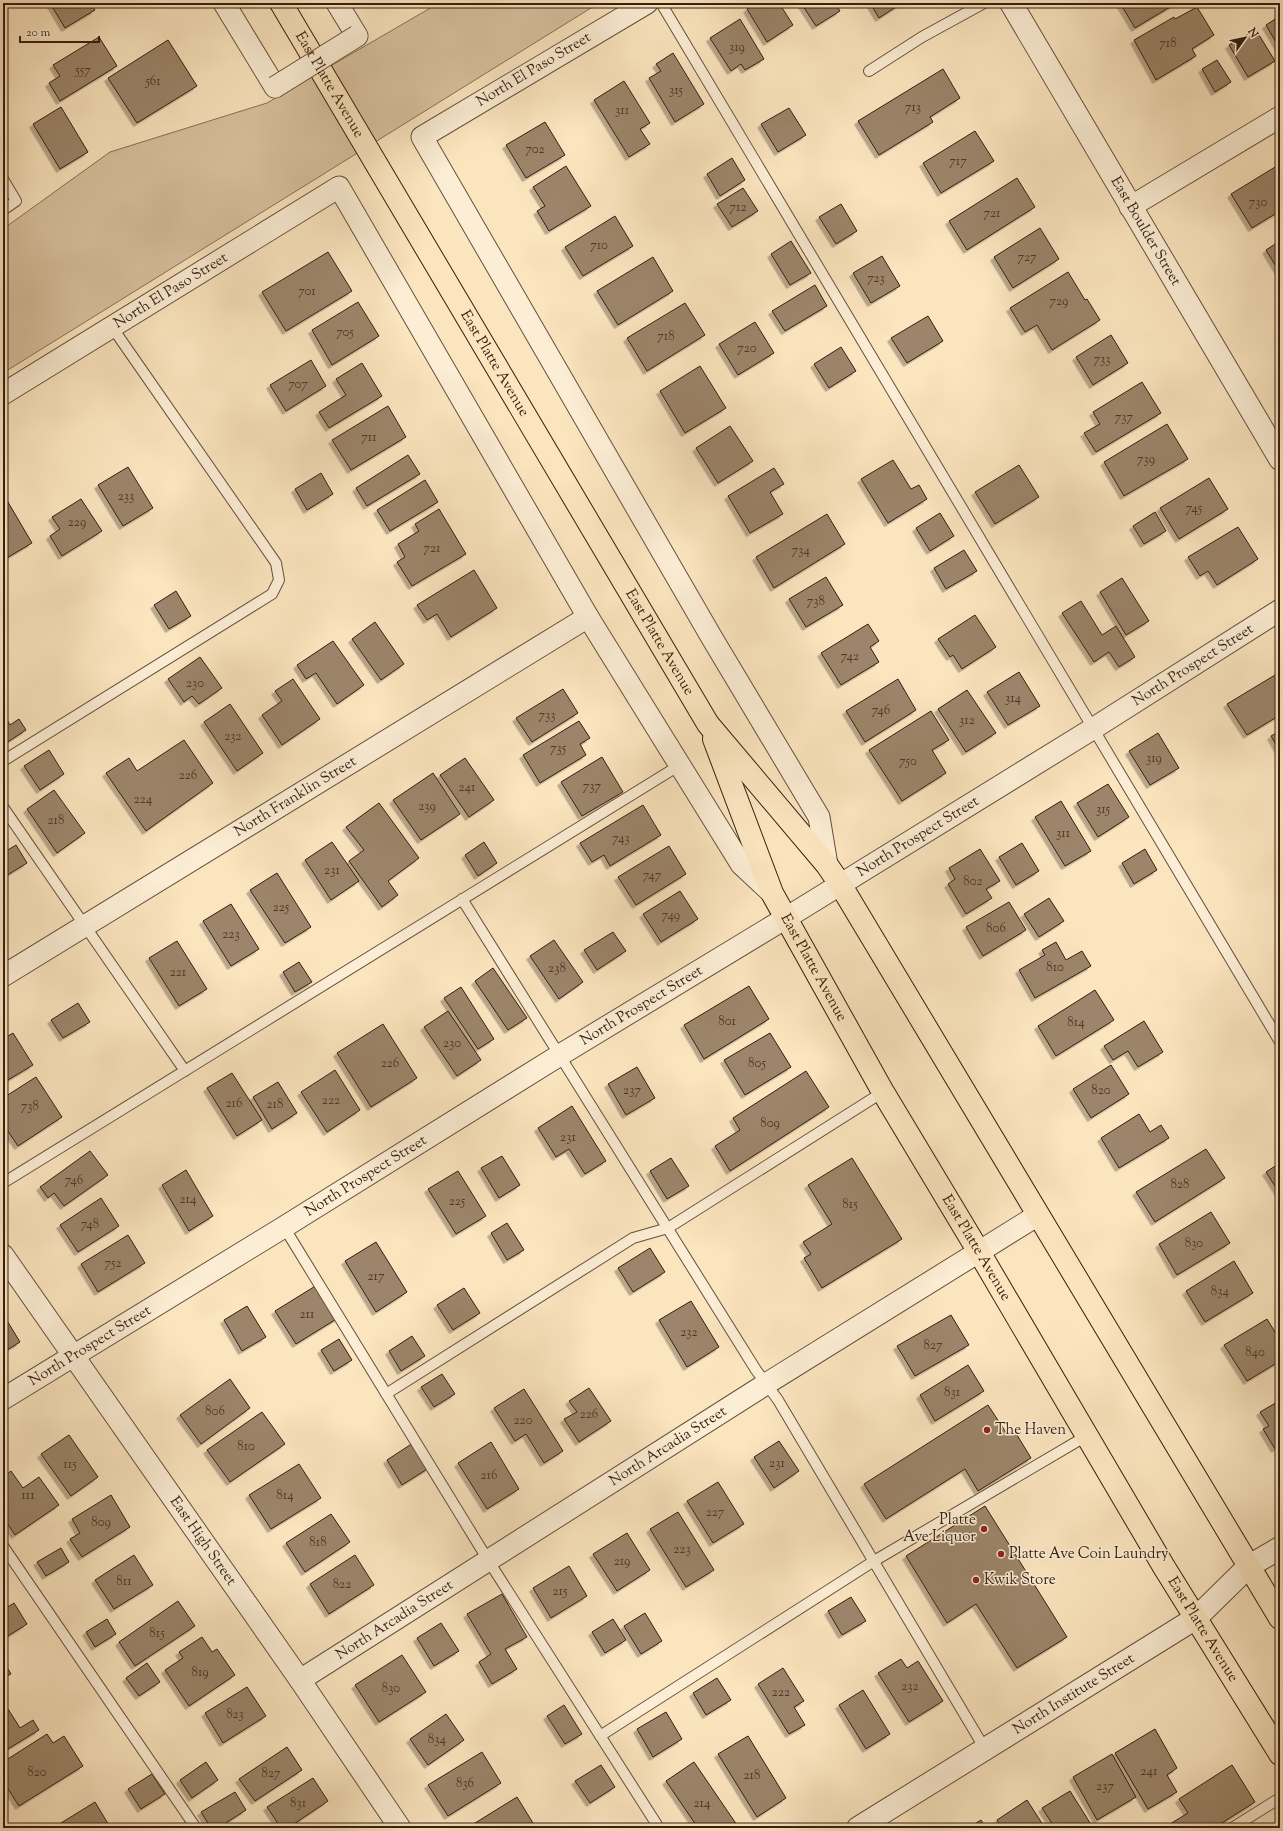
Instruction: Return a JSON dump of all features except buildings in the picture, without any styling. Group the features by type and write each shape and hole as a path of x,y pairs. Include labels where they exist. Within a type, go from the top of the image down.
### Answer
{"main road":[{"name":"East Platte Avenue","path":"281,3 708,724 827,865 840,884 1280,1618"},
{"name":"East Platte Avenue","path":"708,724 772,893 883,1092 1196,1618 1280,1754"}],"street":[{"path":"224,3 275,87 357,36 337,3"},
{"name":"North El Paso Street","path":"647,3 422,137 712,638 819,818 827,865"},
{"name":"East Boulder Street","path":"1011,3 1280,460"},
{"path":"1130,207 1280,117"},
{"name":"North El Paso Street","path":"3,394 339,187 588,617"},
{"name":"North Prospect Street","path":"3,1399 284,1227 560,1055 1094,728 1280,610"},
{"path":"588,617 741,864 772,893"},
{"name":"North Franklin Street","path":"3,976 588,617"},
{"name":"North Arcadia Street","path":"300,1680 766,1384 1038,1215"},
{"name":"East High Street","path":"3,1255 300,1680 400,1828"},
{"name":"North Institute Street","path":"858,1828 1196,1618 1249,1566 1280,1548"}],"lane":[{"path":"661,3 1280,1042"},
{"path":"869,71 922,37 984,3"},
{"path":"3,179 16,201 3,210"},
{"path":"3,761 272,594 279,580 276,563 112,327"},
{"path":"3,1184 680,765"},
{"path":"3,807 86,925 185,1071"},
{"path":"462,899 756,1370 778,1400 985,1749"},
{"path":"386,1394 633,1238 668,1228 883,1092"},
{"path":"284,1227 488,1560 659,1828"},
{"path":"600,1736 874,1561 1088,1435"},
{"path":"3,1546 196,1828"},
{"path":"1232,1828 1280,1798"}],"shaded area":[{"path":"439,3 599,3 3,373 3,229 110,152 267,103"}],"place":[{"name":"The Haven","path":"987,1430"},
{"name":"Platte Ave Liquor","path":"984,1529"},
{"name":"Platte Ave Coin Laundry","path":"1001,1554"},
{"name":"Kwik Store","path":"976,1580"}]}
